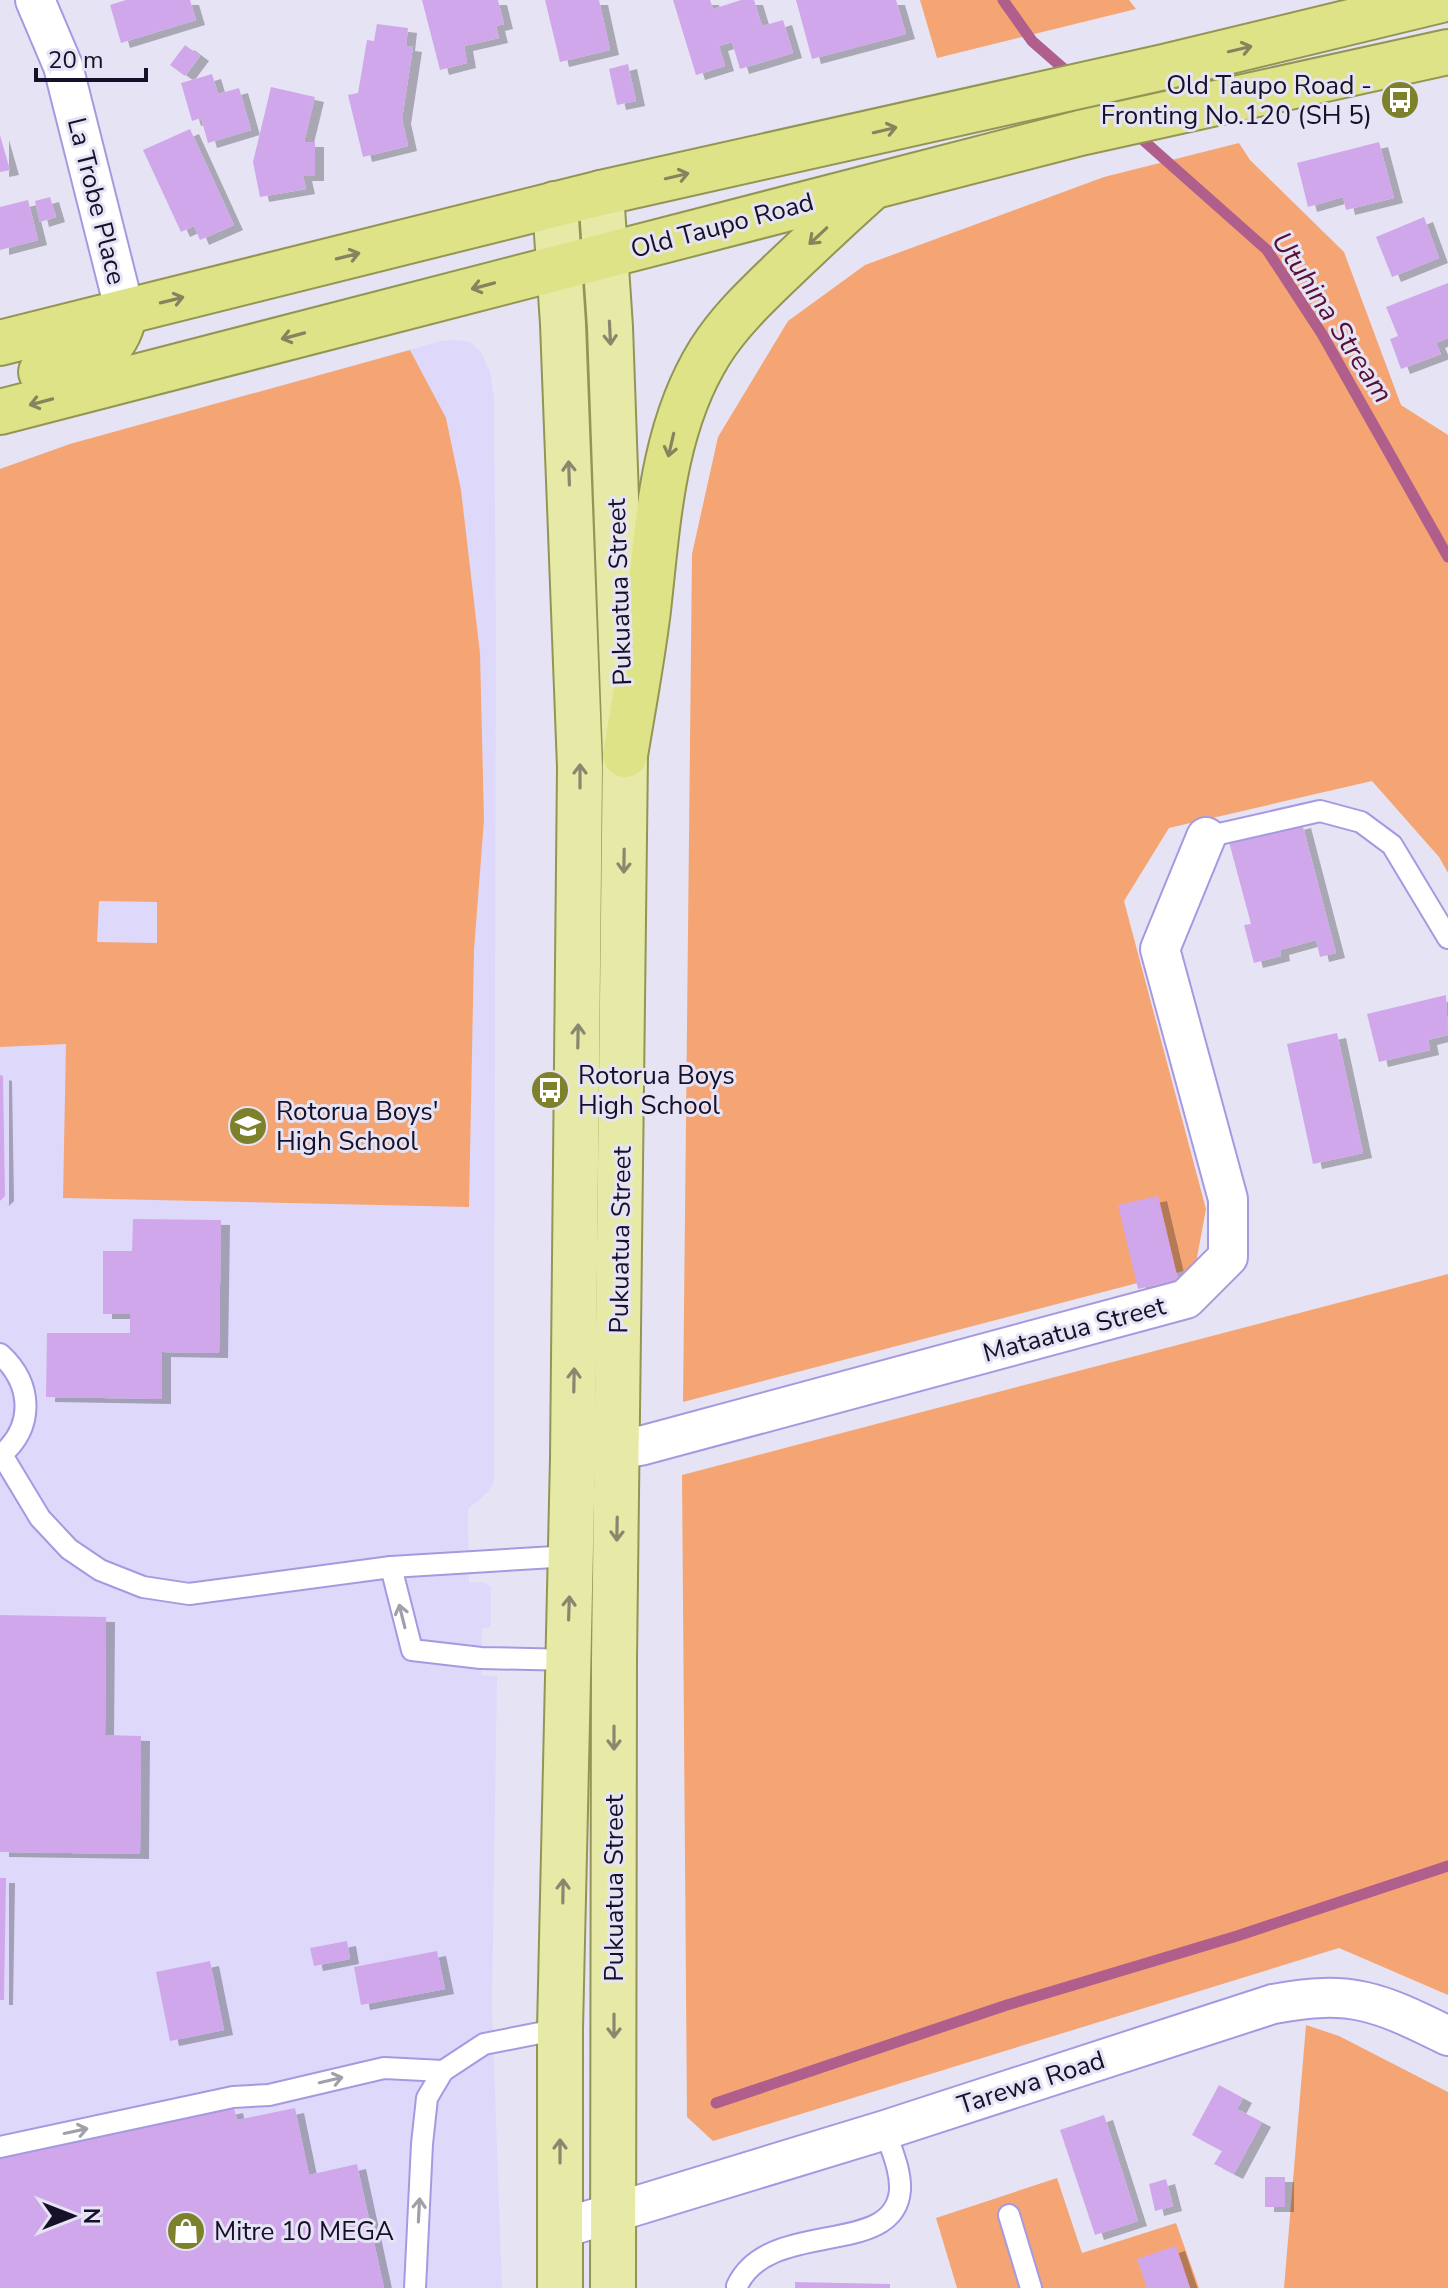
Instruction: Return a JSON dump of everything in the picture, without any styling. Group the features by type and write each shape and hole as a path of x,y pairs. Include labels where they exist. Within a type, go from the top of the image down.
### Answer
{"highway":[{"name":"Old Taupo Road","path":"0,343 601,193 1164,67 1441,0"},
{"name":"Old Taupo Road","path":"0,412 1080,133 1448,52"},
{"path":"625,755 644,642 663,478 674,433 692,387 710,351 735,318 815,238 876,184"},
{"path":"0,383 90,359 106,351 117,341 125,312"}],"main road":[{"name":"Pukuatua Street","path":"601,193 610,327 625,755 614,1660 613,2288"},
{"name":"Pukuatua Street","path":"555,204 580,767 573,1458 560,2029 560,2288"}],"street":[{"name":"La Trobe Place","path":"35,0 63,66 125,312"},
{"name":"Mataatua Street","path":"573,1458 618,1451 1186,1299 1228,1257 1228,1199 1160,949 1206,837"},
{"name":"Tarewa Road","path":"560,2229 885,2130 1273,2004 1325,1996 1353,1998 1382,2005 1448,2036"}],"lane":[{"path":"1206,837 1320,811 1361,822 1392,845 1448,938"},
{"path":"0,1354 12,1365 23,1383 27,1403 25,1423 15,1441 1,1455 10,1485 69,1549 100,1570 143,1587 189,1594 391,1567 571,1556"},
{"path":"391,1567 412,1650 481,1658 614,1660"},
{"path":"415,2288 427,2098 443,2071 484,2044 560,2029"},
{"path":"0,2147 233,2097 269,2095 384,2068 443,2071"},
{"path":"737,2286 744,2272 764,2255 792,2245 856,2233 884,2219 893,2209 900,2187 885,2130"},
{"path":"1009,2215 1031,2288"}],"shaded area":[{"path":"920,0 1129,0 1136,9 937,58"},
{"path":"1239,143 1250,160 1344,252 1401,405 1448,435 1448,873 1439,857 1372,781 1169,828 1124,901 1206,1209 1195,1268 683,1402 692,554 718,437 788,321 865,265 1104,177"},
{"name":"Rotorua Boys' High School","path":"441,341 470,342 481,352 490,372 494,396 494,1482 488,1492 468,1509 469,1583 483,1582 491,1587 491,1627 482,1628 482,1675 497,1676 492,2009 502,2288 0,2288 0,469 70,444"},
{"path":"410,350 446,418 461,490 480,653 484,820 474,950 469,1207 63,1198 66,1044 0,1047 0,469 70,444","holes":["99,901 157,902 157,943 97,942"]},
{"path":"1448,1274 1448,1995 1339,1948 713,2141 687,2117 682,1475"},
{"path":"1306,2025 1339,2036 1448,2092 1448,2288 1284,2288"},
{"path":"1057,2178 1082,2253 1176,2223 1199,2288 957,2288 936,2218"}],"building":[{"path":"126,0 190,0 196,20 121,43 110,5"},
{"path":"422,0 498,0 504,24 496,26 499,38 464,46 467,63 440,70"},
{"path":"545,0 599,0 610,50 560,62"},
{"path":"673,0 710,0 713,9 741,0 754,0 762,26 783,20 793,53 740,69 732,42 719,46 725,66 696,75"},
{"path":"796,0 896,0 906,34 812,59"},
{"path":"377,24 408,28 406,46 413,47 402,119 408,146 363,157 348,95 358,93 367,40 374,41"},
{"path":"185,45 200,56 185,76 170,65"},
{"path":"628,64 636,101 617,105 609,69"},
{"path":"212,74 218,94 239,88 251,130 208,143 201,118 192,121 181,83"},
{"path":"271,87 315,97 304,142 315,142 315,176 303,176 306,189 260,197 253,162"},
{"path":"190,129 234,225 200,240 194,226 181,232 143,150"},
{"path":"0,135 10,170 0,172"},
{"path":"1379,142 1394,198 1346,210 1343,197 1308,207 1297,163"},
{"path":"50,197 56,217 40,222 35,201"},
{"path":"28,200 38,240 0,250 0,207"},
{"path":"1424,217 1439,258 1392,277 1376,237"},
{"path":"1448,283 1448,338 1436,343 1441,354 1401,369 1390,339 1398,336 1386,307"},
{"path":"1302,823 1336,953 1320,957 1316,940 1280,950 1281,956 1254,963 1244,925 1251,924 1229,842"},
{"path":"1446,995 1448,1035 1428,1040 1430,1050 1379,1062 1367,1014"},
{"path":"1337,1033 1363,1153 1313,1164 1287,1044"},
{"path":"0,1075 3,1076 5,1196 0,1201"},
{"path":"1158,1196 1178,1280 1138,1289 1118,1205"},
{"path":"133,1219 221,1220 219,1353 162,1352 162,1399 46,1397 47,1333 130,1333 130,1314 103,1314 103,1251 132,1251"},
{"path":"0,1615 106,1617 105,1735 141,1736 140,1854 0,1852"},
{"path":"0,1878 6,1878 4,2000 0,2000"},
{"path":"347,1941 350,1959 314,1966 310,1948"},
{"path":"437,1951 445,1989 361,2005 354,1967"},
{"path":"210,1961 224,2030 170,2041 156,1972"},
{"path":"1219,2085 1243,2098 1237,2109 1262,2122 1234,2174 1214,2164 1222,2151 1192,2135"},
{"name":"Mitre 10 MEGA","path":"234,2108 237,2120 295,2108 309,2175 357,2164 384,2288 0,2288 0,2157"},
{"path":"1104,2115 1138,2221 1095,2235 1060,2130"},
{"path":"1265,2177 1285,2177 1285,2207 1265,2207"},
{"path":"1166,2179 1173,2206 1155,2211 1149,2184"},
{"path":"1176,2246 1190,2288 1147,2288 1137,2259"},
{"path":"795,2282 890,2284 890,2288 795,2288"}],"waterway":[{"name":"Utuhina Stream","path":"1003,0 1032,41 1072,76"},
{"name":"Utuhina Stream","path":"1135,133 1267,250 1322,334 1448,557"},
{"path":"716,2103 1007,2005 1237,1936 1448,1866"}],"place":[{"name":"Old Taupo Road - Fronting No.120 (SH 5)","path":"1400,100"},
{"name":"Rotorua Boys High School","path":"550,1090"},
{"name":"Rotorua Boys' High School","path":"248,1126"},
{"name":"Mitre 10 MEGA","path":"186,2231"}]}
